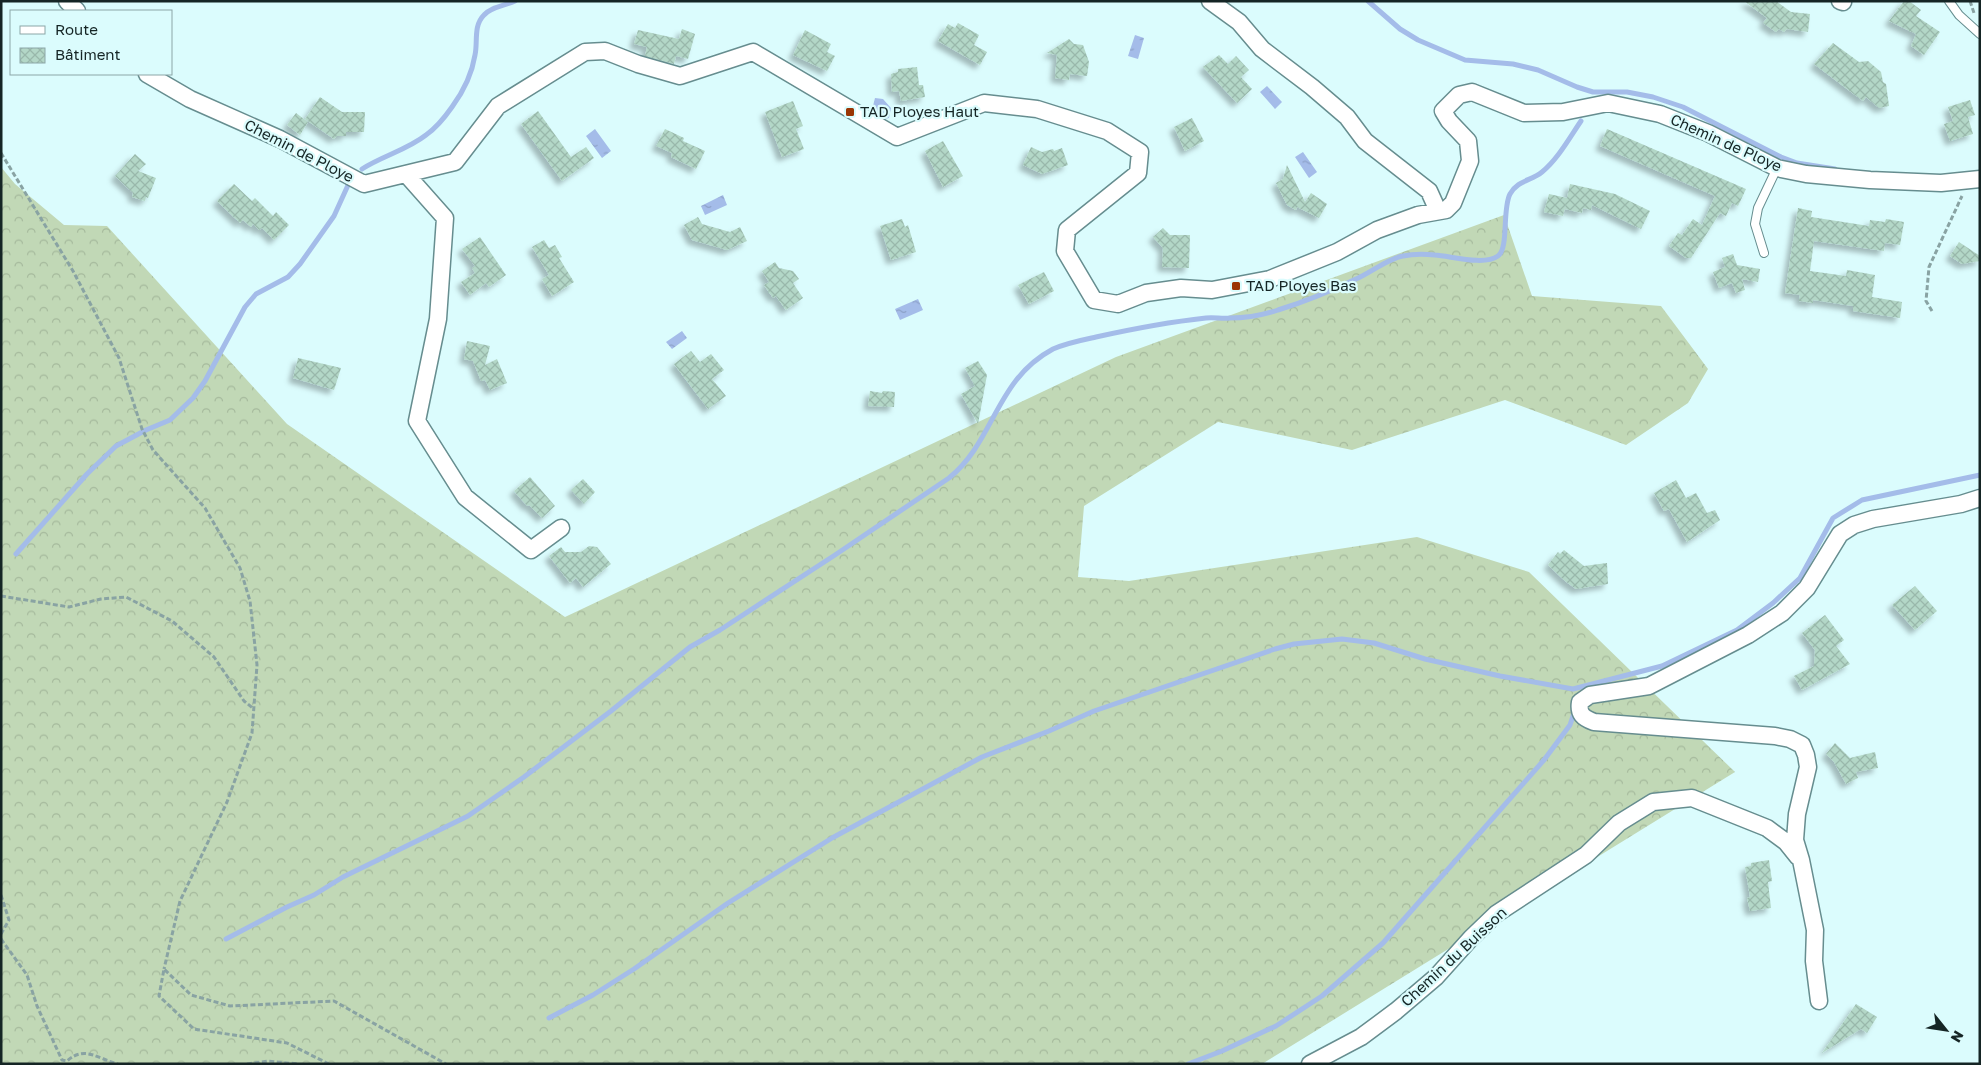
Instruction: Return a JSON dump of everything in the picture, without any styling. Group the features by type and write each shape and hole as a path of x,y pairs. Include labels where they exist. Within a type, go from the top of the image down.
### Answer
{"street":[{"path":"67,1 76,10"},
{"path":"1210,1 1239,22 1262,49 1312,87 1347,117 1365,141 1429,190 1438,211"},
{"name":"Chemin de Ploye","path":"149,75 190,99 280,139 364,184 456,162 498,106 585,52 605,51 638,64 680,76 753,52 897,137 984,103 1037,109 1107,131 1140,152 1138,172 1067,230 1065,251 1094,300 1118,304 1146,293 1181,288 1212,290 1270,279 1337,252 1377,230 1418,215 1446,210 1453,203 1470,161 1468,141 1449,121 1443,111 1449,103 1459,96 1472,92 1524,113 1563,112 1608,103 1660,114 1708,133 1777,168 1806,174 1870,180 1941,183 1975,180"},
{"path":"406,174 445,218 438,319 416,421 465,497 531,550 561,528"},
{"path":"1819,1000 1814,960 1816,930 1795,840 1798,814 1808,767 1802,745 1790,739 1775,736 1594,722 1584,718 1579,710 1580,702 1590,695 1649,686 1748,635 1775,618 1807,588 1840,534 1854,525 1873,519 1961,504 1980,498"},
{"name":"Chemin du Buisson","path":"1310,1064 1361,1037 1396,1011 1436,977 1471,938 1496,914 1586,855 1619,823 1653,802 1692,798 1729,812 1767,828 1786,842 1801,860"}],"lane":[{"path":"1949,1 1960,16 1980,34"},
{"path":"1764,252 1756,224 1758,208 1777,168"}],"path":[{"path":"1,153 73,272 119,358 142,429 152,450 205,508 240,568 250,600 257,665 252,733 227,802 180,902 159,996 194,1029 287,1043 329,1064"},
{"path":"1932,311 1926,300 1929,267 1975,180"},
{"path":"1,596 69,607 101,599 126,598 172,621 214,657 244,701 254,709"},
{"path":"1,895 9,920 1,934"},
{"path":"1,939 27,975 37,1006 62,1060 67,1061 74,1054 88,1053 118,1064"},
{"path":"164,969 191,995 230,1006 334,1001 446,1064"},
{"path":"247,1064 268,1061 298,1064"}],"green space":[{"path":"1,167 15,184 64,225 107,226 287,424 565,617 1116,357 1504,215 1532,296 1661,306 1708,369 1688,403 1626,445 1505,400 1352,450 1218,422 1084,506 1078,577 1129,581 1417,537 1529,572 1735,772 1262,1064 1,1064"}],"water":[{"path":"1135,35 1144,38 1138,59 1128,56"},
{"path":"1267,86 1282,102 1275,109 1260,92"},
{"path":"875,98 883,99 891,108 889,118 878,121 873,106"},
{"path":"595,129 611,151 602,158 586,136"},
{"path":"1303,152 1317,172 1309,178 1295,157"},
{"path":"723,195 727,205 705,215 701,206"},
{"path":"918,299 923,310 900,320 895,309"},
{"path":"682,331 687,338 672,349 666,342"}],"building":[{"path":"1744,1 1776,1 1791,12 1810,14 1808,32 1787,29 1784,32 1779,29 1776,32 1763,23 1767,18"},
{"path":"1904,1 1909,1 1921,10 1916,16 1940,32 1924,55 1911,46 1916,34 1889,21"},
{"path":"958,23 979,35 974,45 987,52 980,65 938,41 948,24 955,28"},
{"path":"682,29 695,34 688,59 676,56 674,64 645,56 647,47 634,44 638,30 679,39"},
{"path":"805,30 831,44 827,52 835,56 827,71 793,55"},
{"path":"1069,39 1074,44 1083,45 1089,62 1087,76 1070,74 1069,80 1055,78 1057,55 1047,53"},
{"path":"1833,43 1859,62 1868,61 1881,72 1883,82 1886,84 1889,106 1879,108 1866,97 1863,101 1814,64"},
{"path":"1219,55 1228,64 1236,56 1249,70 1241,77 1252,89 1237,103 1203,67"},
{"path":"917,67 919,85 923,85 925,97 901,101 899,91 892,92 891,74 898,72 898,69"},
{"path":"320,97 342,112 365,112 364,132 346,132 346,136 337,136 334,139 305,119"},
{"path":"1970,100 1975,115 1968,117 1973,134 1950,141 1944,124 1953,121 1948,107"},
{"path":"793,101 803,126 796,129 804,149 782,157 765,112"},
{"path":"538,111 571,157 586,147 594,158 562,181 521,124"},
{"path":"296,113 308,122 300,135 287,125"},
{"path":"1192,118 1204,141 1185,151 1174,127"},
{"path":"665,129 684,138 683,141 705,151 696,169 671,157 672,153 656,146"},
{"path":"1607,129 1746,189 1738,206 1732,203 1726,216 1720,213 1691,258 1686,258 1669,246 1678,233 1682,235 1693,219 1702,225 1715,196 1600,146"},
{"path":"943,141 963,176 943,187 925,151"},
{"path":"1031,147 1042,152 1062,148 1068,165 1042,174 1023,165"},
{"path":"135,154 146,164 138,171 156,178 145,201 132,197 133,193 115,176"},
{"path":"1287,165 1305,202 1311,193 1327,204 1319,218 1297,207 1296,210 1287,205 1276,183 1283,179"},
{"path":"234,184 252,201 255,198 273,216 276,212 289,225 274,240 262,228 259,230 253,224 251,227 243,220 240,223 217,201"},
{"path":"1570,184 1615,194 1650,211 1641,229 1592,205 1591,210 1583,208 1582,213 1565,209 1566,203 1563,216 1544,212 1549,194 1567,198"},
{"path":"1798,208 1812,211 1811,217 1869,226 1870,220 1885,222 1886,219 1904,222 1900,245 1885,243 1884,251 1814,241 1810,271 1846,276 1847,270 1875,275 1872,297 1902,302 1900,318 1853,311 1853,306 1813,300 1813,303 1799,301 1800,295 1785,293"},
{"path":"698,217 702,224 730,232 740,227 747,241 727,250 692,240 684,225"},
{"path":"902,219 905,227 908,225 916,252 891,260 880,226"},
{"path":"1163,228 1170,235 1190,235 1189,268 1162,267 1163,248 1153,237"},
{"path":"480,237 506,275 489,287 486,283 470,295 461,282 475,273 472,268 475,266 462,249"},
{"path":"544,240 549,248 555,245 562,257 559,258 574,282 552,296 542,279 549,275 532,247"},
{"path":"1959,242 1980,256 1980,261 1962,264 1950,256"},
{"path":"1733,254 1737,265 1760,269 1758,282 1742,279 1745,290 1736,293 1732,283 1719,288 1713,272 1725,267 1722,258"},
{"path":"775,262 779,268 793,271 799,279 793,283 803,298 786,310 776,296 773,298 764,285 769,282 762,271"},
{"path":"1044,272 1054,291 1029,304 1018,285"},
{"path":"467,341 490,346 485,365 497,359 507,383 490,390 485,380 481,381 473,361 464,359"},
{"path":"691,351 700,362 711,354 724,370 712,379 726,396 708,409 674,364"},
{"path":"298,358 341,368 334,390 293,378"},
{"path":"978,361 987,375 978,424 961,394 975,386 965,368"},
{"path":"870,391 882,393 883,391 895,392 894,407 868,406"},
{"path":"530,477 555,506 542,518 529,505 527,506 514,491"},
{"path":"583,479 595,492 584,504 571,490"},
{"path":"1676,480 1686,498 1696,493 1707,513 1715,510 1720,520 1687,542 1669,509 1664,511 1654,493"},
{"path":"589,546 597,547 611,564 583,587 576,578 570,583 549,556 561,547 565,552 581,552"},
{"path":"1564,550 1584,566 1607,563 1608,584 1576,589 1565,581 1548,565 1558,552 1560,554"},
{"path":"1915,586 1937,611 1915,630 1892,605"},
{"path":"1825,615 1844,640 1836,646 1850,664 1802,690 1794,676 1814,666 1815,650 1802,633"},
{"path":"1835,743 1850,758 1875,752 1878,768 1856,772 1858,778 1846,784 1834,762 1826,754"},
{"path":"1769,860 1772,881 1768,882 1771,908 1750,911 1747,898 1750,897 1745,867 1751,866 1751,863"},
{"path":"1856,1004 1877,1017 1867,1033 1861,1029 1822,1053"}],"waterway":[{"path":"362,169 419,140 440,122 456,101 469,76 474,62 477,29 481,19 490,10 515,1"},
{"path":"1368,1 1400,29 1418,40 1465,60 1513,64 1538,70 1593,92 1627,92 1653,97 1683,107 1781,157 1797,163 1835,169"},
{"path":"226,939 314,895 343,877 468,816 524,777 611,711 690,647 720,630 835,555 949,478 976,447 1019,377 1034,362 1053,349 1123,331 1164,324 1209,318 1254,316 1266,313 1327,292 1398,257 1427,254 1467,260 1492,259 1501,252 1505,237 1506,209 1513,189 1548,167 1581,121"},
{"path":"16,554 87,474 116,446 170,420 193,398 205,381 245,307 256,294 288,277 300,264 334,216 349,183"},
{"path":"549,1018 593,995 634,969 728,903 832,838 982,757 1094,711 1275,649 1294,644 1342,639 1374,643 1425,659 1500,676 1573,689 1662,666 1737,630 1773,603 1800,578 1833,518 1862,500 1980,475"},
{"path":"1188,1064 1222,1051 1276,1026 1322,996 1383,943 1544,760 1570,725 1575,710"}],"place":[{"name":"TAD Ployes Haut","path":"850,112"},
{"name":"TAD Ployes Bas","path":"1236,286"}]}
